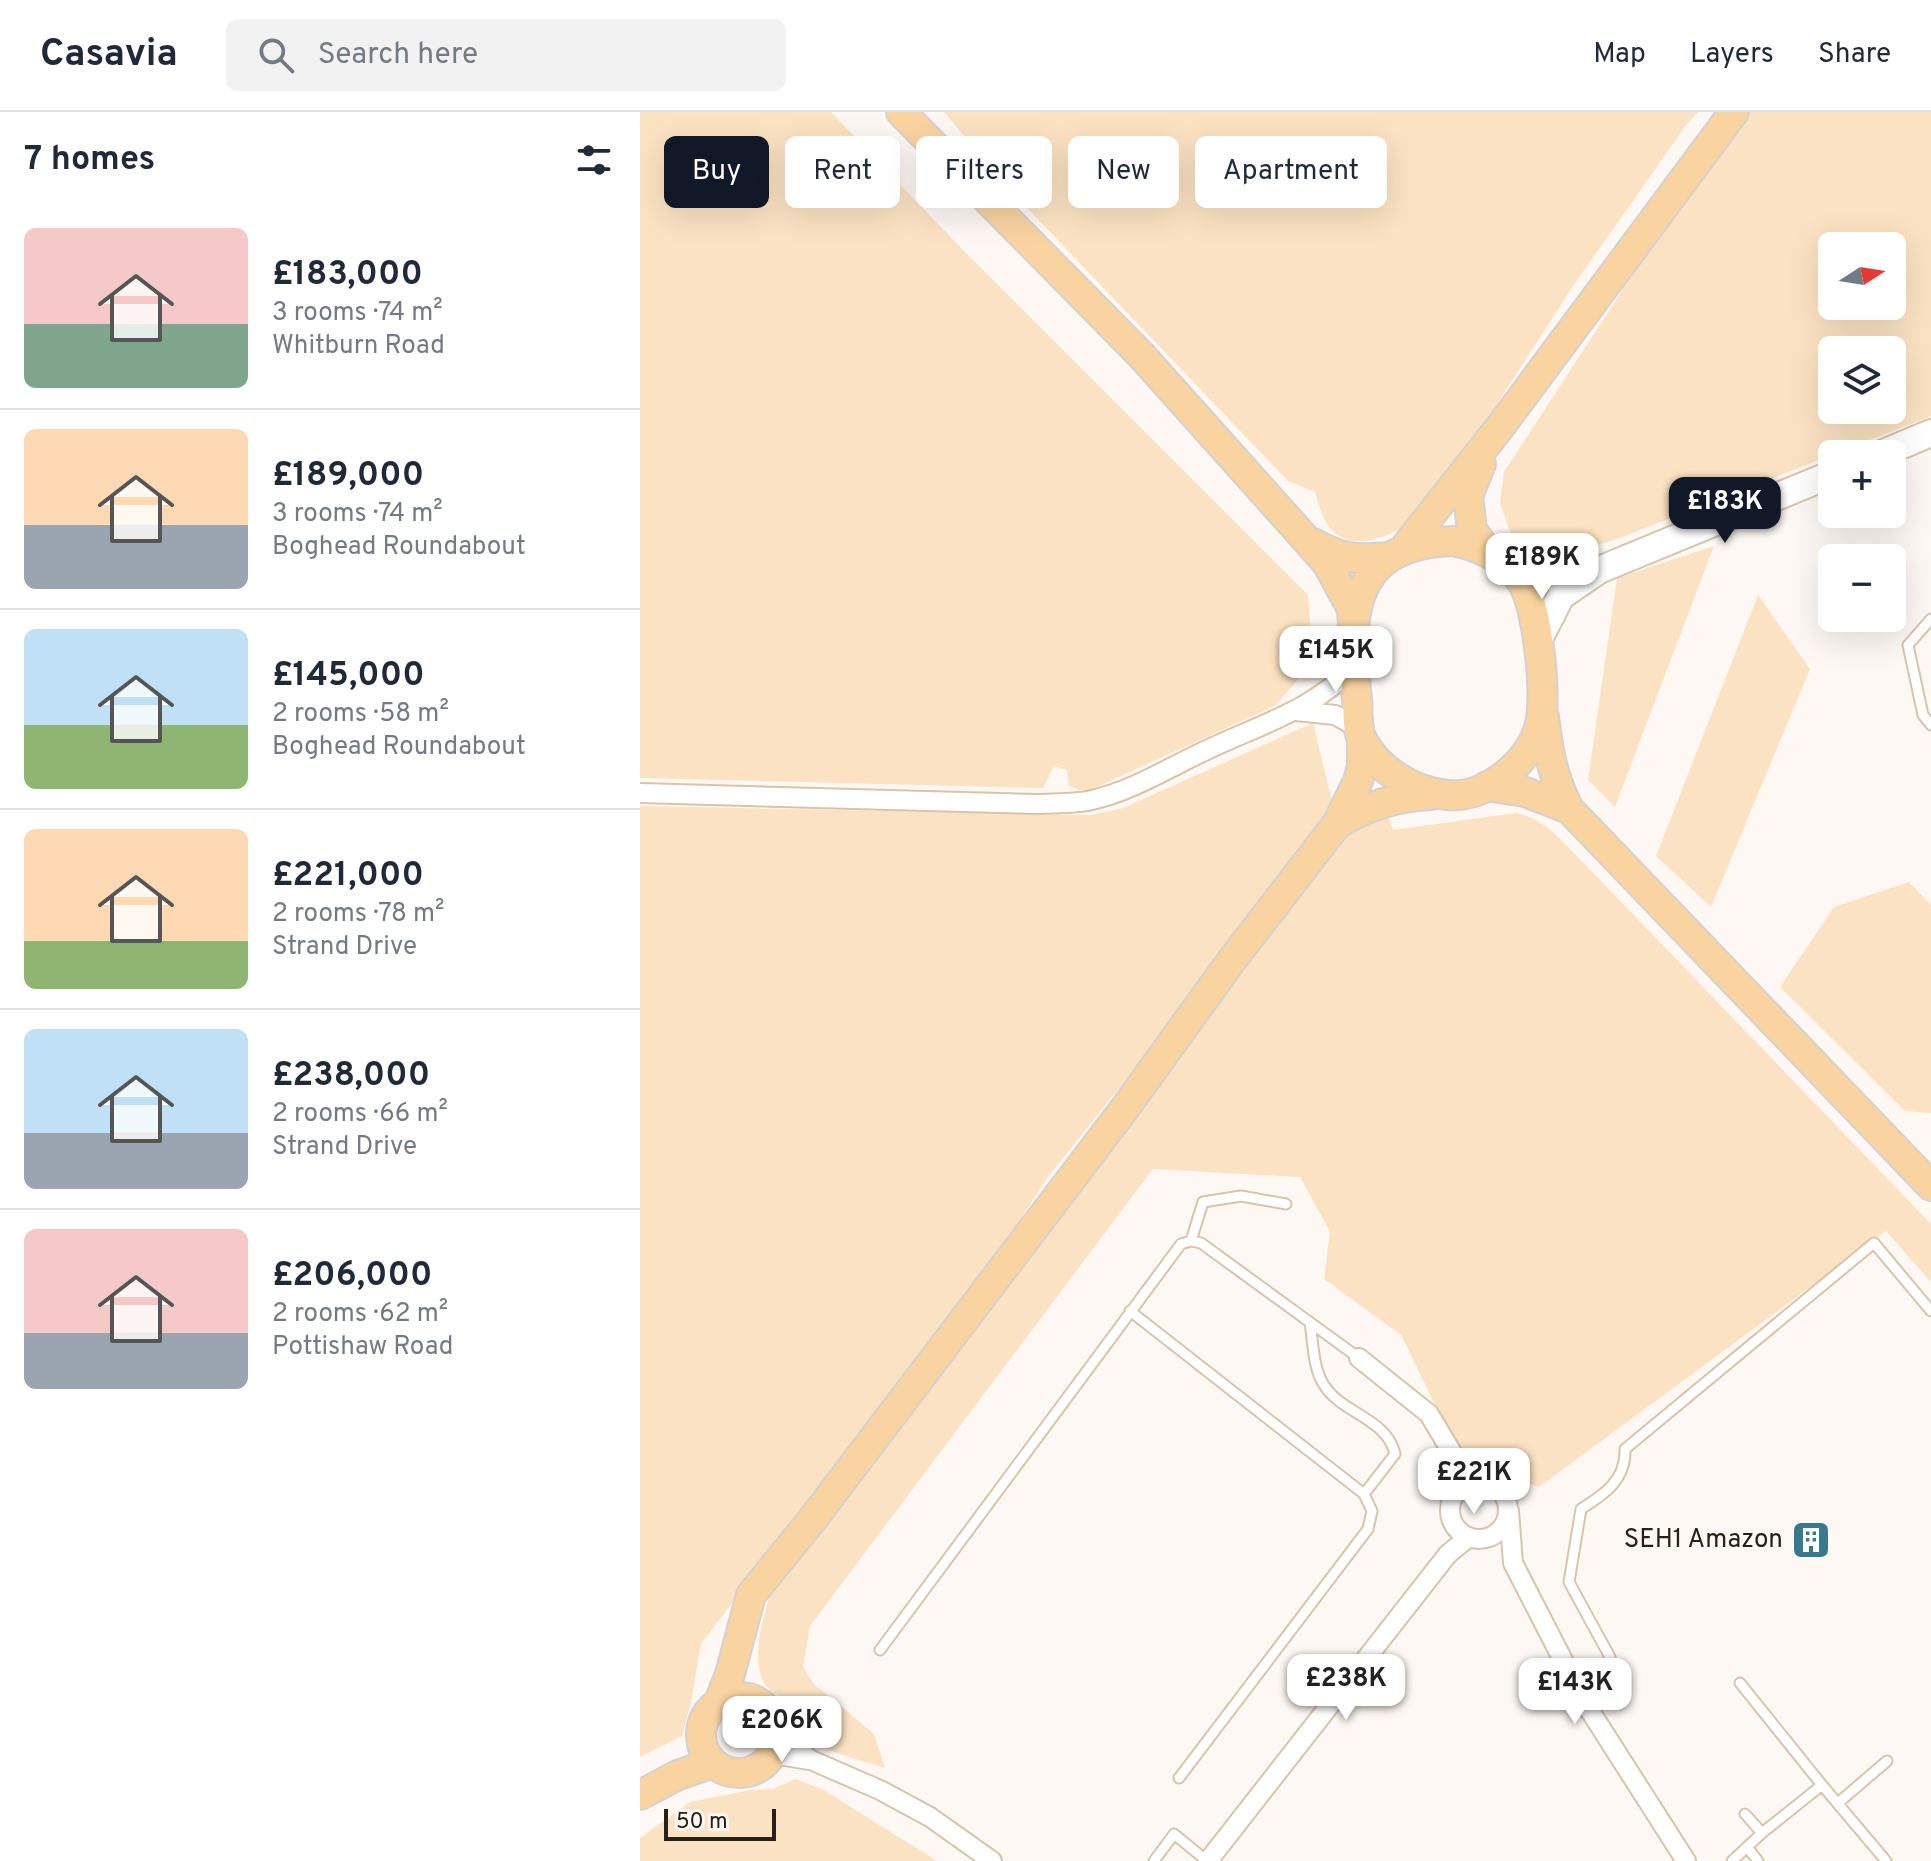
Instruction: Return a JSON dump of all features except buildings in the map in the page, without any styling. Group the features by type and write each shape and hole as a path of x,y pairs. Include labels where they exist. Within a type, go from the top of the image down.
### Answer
{"main road":[{"path":"719,1702 732,1697 747,1697 759,1701 769,1710 775,1721 776,1744 764,1764 738,1774 725,1771 707,1753 704,1719 719,1702 751,1595 812,1520 1337,824 1362,766 1352,609 1327,563 1141,355 901,112"},
{"path":"1354,656 1354,630 1365,586 1375,570 1396,554 1500,427 1734,112"},
{"path":"1337,824 1370,806 1395,799 1411,795 1464,794 1487,786 1504,777 1525,754 1540,727 1539,639 1535,612 1522,582 1492,555 1472,530 1468,496 1500,427"},
{"path":"1906,444 1931,433"},
{"path":"1539,639 1561,596 1599,570 1818,480"},
{"path":"1302,537 1338,557 1368,559 1432,542 1453,541 1473,545 1549,577 1599,570"},
{"path":"1541,690 1549,760 1569,809 1931,1186"},
{"path":"1360,733 1375,758 1401,780 1448,795"},
{"path":"1487,786 1525,792 1569,809"},
{"path":"737,1643 747,1697"},
{"path":"640,1795 678,1775 707,1753"}],"street":[{"path":"640,793 1037,804 1088,801 1127,790 1210,748 1296,711 1332,689 1354,656"},
{"path":"1296,711 1335,715 1360,733"},
{"path":"1359,1358 1429,1414 1454,1456 1504,1494 1509,1511 1513,1563 1583,1698 1686,1861"},
{"path":"1448,1554 1454,1456"},
{"path":"1451,1500 1464,1485 1483,1480"},
{"path":"1207,1861 1448,1554 1474,1538 1496,1534 1509,1511"},
{"path":"1452,1521 1456,1528 1513,1563"},
{"path":"776,1744 880,1790 930,1817 992,1861"}],"lane":[{"path":"1931,619 1908,645 1923,715 1931,725"},
{"path":"1191,1241 1203,1202 1241,1196 1286,1204"},
{"path":"880,1650 1181,1244 1191,1241 1201,1243 1359,1358"},
{"path":"1583,1698 1606,1678 1611,1668 1610,1657 1570,1588 1570,1570 1581,1509 1611,1490 1625,1463 1625,1449 1874,1243 1931,1311"},
{"path":"1130,1311 1364,1494 1372,1511 1368,1529 1179,1778"},
{"path":"1310,1322 1324,1385 1392,1440 1395,1454 1364,1494"},
{"path":"1740,1683 1886,1861"},
{"path":"1838,1803 1887,1761"},
{"path":"1732,1861 1822,1785"},
{"path":"1745,1814 1762,1833"},
{"path":"1154,1861 1174,1834 1207,1861"},
{"path":"1747,1847 1758,1861"}],"shaded area":[{"path":"640,112 831,112 854,136 785,136 785,208 900,208 900,184 916,201 916,208 923,208 1308,595 1313,662 1275,706 1090,790 1069,786 1067,770 1054,766 1043,788 640,778"},
{"path":"944,112 1698,112 1573,286 1493,410 1407,525 1379,538 1358,541 1338,535 1330,528 1315,492 1288,481 1027,208 1052,208 1052,136 964,136"},
{"path":"1749,112 1931,112 1931,416 1870,440 1818,440 1818,460 1620,538 1577,549 1552,550 1511,534 1500,503 1504,472 1644,257"},
{"path":"1714,546 1615,807 1588,780 1617,578"},
{"path":"1758,595 1810,669 1711,907 1656,856"},
{"path":"1313,723 1333,804 1124,1082 1047,1178 1017,1225 701,1644 682,1736 640,1757 640,806 1091,815 1123,808"},
{"path":"1516,813 1550,829 1931,1224 1931,1282 1886,1231 1539,1487 1463,1462 1401,1335 1324,1279 1330,1232 1300,1177 1153,1169 810,1626 803,1667 814,1684 874,1734 885,1768 840,1754 809,1739 797,1729 782,1700 766,1685 760,1673 758,1648 773,1587 1116,1144 1281,919 1342,841 1355,829 1388,815 1393,830"},
{"path":"1909,882 1931,905 1931,1113 1905,1111 1780,987 1834,907"},
{"path":"795,1779 824,1790 937,1861 640,1861 640,1838 690,1802 750,1790 773,1789"}],"place":[{"name":"SEH1 Amazon","path":"1811,1540"}]}
